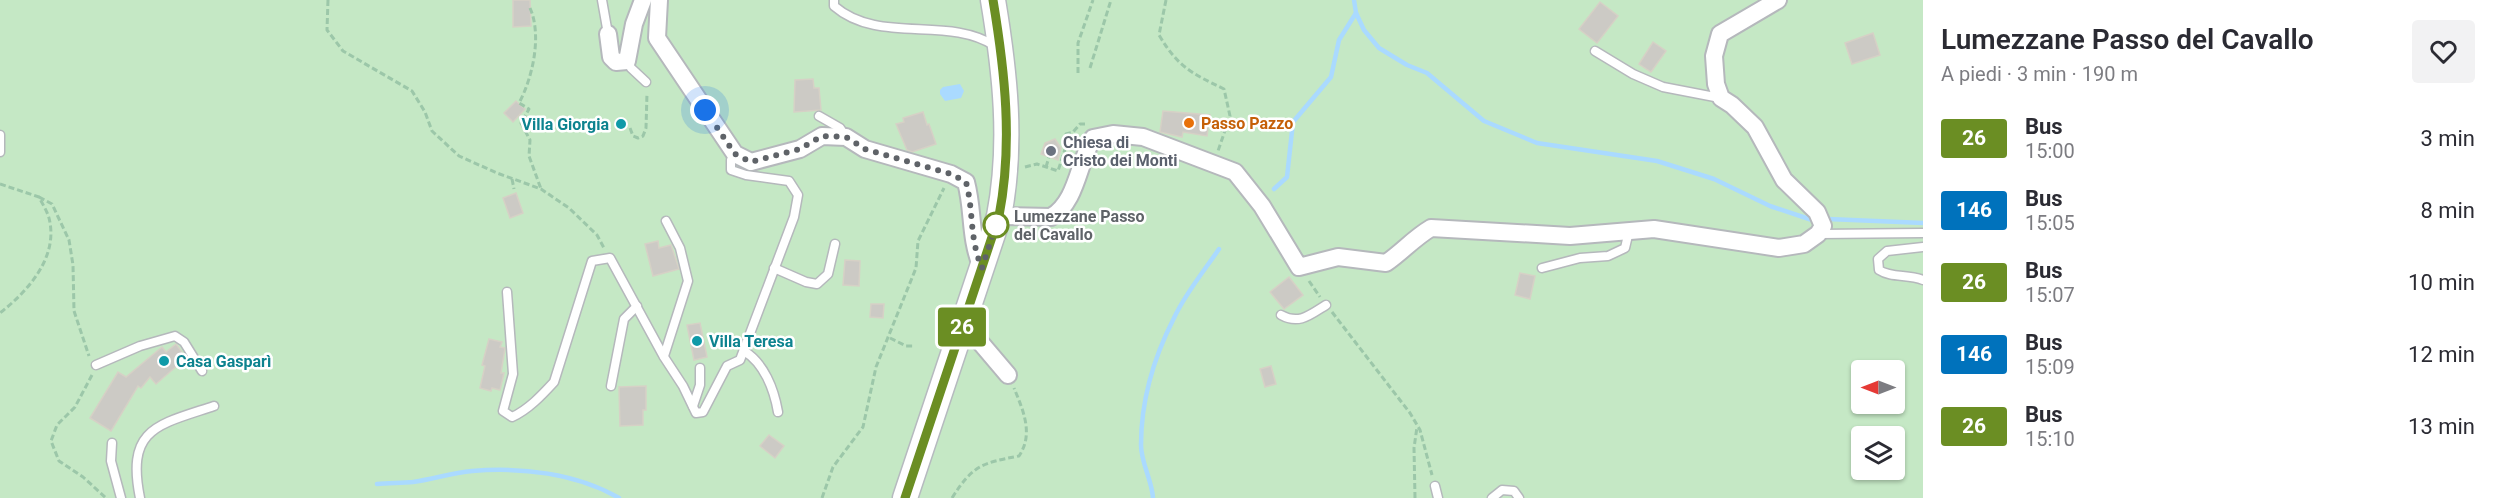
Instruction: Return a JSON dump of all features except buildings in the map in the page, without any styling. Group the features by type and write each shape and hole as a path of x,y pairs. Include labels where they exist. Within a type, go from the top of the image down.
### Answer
{"main road":[{"path":"905,498 922,457 999,216 1007,147 1000,47 993,0"}],"street":[{"path":"608,34 610,57 616,62 627,61 634,24 643,0"},
{"path":"659,0 657,38 735,154 751,162 800,149 822,136 846,137 865,149 951,174 966,182 971,200 974,249 982,268"},
{"path":"999,216 1031,222 1051,217 1064,208 1084,152 1093,138 1113,134 1143,137 1235,172 1263,206 1299,267 1338,257 1386,263 1406,249 1416,237 1431,228 1570,236 1654,229 1779,248 1804,243 1818,234 1823,226 1817,212 1784,180 1755,127 1732,105 1721,98 1716,84 1714,56 1720,34 1778,0"},
{"path":"980,342 1008,375"}],"lane":[{"path":"602,0 608,34"},
{"path":"834,0 834,6 847,17 887,28 957,32 982,38 1000,47"},
{"path":"1595,51 1633,74 1663,87 1721,98"},
{"path":"627,61 646,82"},
{"path":"1654,75 1663,87"},
{"path":"819,116 840,128 846,137"},
{"path":"0,135 0,152"},
{"path":"507,292 513,374 503,411 512,417 542,396 554,382 592,261 610,258 696,413 703,412 727,366 740,360 744,351 794,217 798,195 789,181 746,176 731,170 731,160 735,154"},
{"path":"664,357 688,281 680,248 666,221"},
{"path":"1542,268 1580,258 1608,256 1625,248 1629,231"},
{"path":"1818,234 1923,233"},
{"path":"774,268 806,282 818,284 828,274 835,243"},
{"path":"1923,247 1887,251 1878,259 1880,270 1887,275 1901,274 1923,280"},
{"path":"1281,315 1289,320 1301,320 1326,305"},
{"path":"611,386 624,319 637,306"},
{"path":"96,365 140,346 175,336 184,342 202,372"},
{"path":"744,351 754,357 768,380 778,412"},
{"path":"693,406 700,385 700,368"},
{"path":"140,498 135,472 138,450 148,433 171,420 214,406"},
{"path":"112,443 111,461 121,498"},
{"path":"1436,486 1438,498"},
{"path":"1492,498 1502,490 1514,491 1519,498"}],"path":[{"path":"328,0 327,30 343,51 412,91 425,112 432,131 459,156 541,189 569,208 597,235 610,258"},
{"path":"1078,73 1078,43 1093,0"},
{"path":"1090,68 1111,0"},
{"path":"1166,0 1159,35 1173,58 1197,76 1224,89 1230,116 1213,164"},
{"path":"531,8 535,18 536,46 526,86 519,103 530,109 521,123 530,140 529,156 541,189"},
{"path":"630,128 633,136 638,138 643,136 646,128 646,82"},
{"path":"1024,167 1037,164 1058,171 1067,143 1066,134 1073,132 1080,124 1089,125"},
{"path":"1046,167 1049,157"},
{"path":"822,498 833,467 863,427 876,367 890,338 916,267 918,241 951,174"},
{"path":"512,179 514,189"},
{"path":"0,184 39,196 52,204 69,240 73,265 74,311 86,353 96,365 75,407 57,425 51,441 59,461 83,477 106,498"},
{"path":"0,313 18,299 37,276 51,245 49,218 39,196"},
{"path":"1299,267 1410,413 1417,425 1436,486"},
{"path":"890,338 906,346 915,346"},
{"path":"952,498 964,480 982,463 1019,456 1022,452 1027,428 1024,414 1008,375"},
{"path":"1415,498 1414,460 1417,425"}],"green space":[{"path":"0,0 1923,0 1923,498 0,498"}],"water":[{"path":"960,84 964,91 961,98 945,101 940,90 943,87"}],"waterway":[{"path":"1274,189 1287,177 1293,122 1331,77 1339,40 1356,13 1354,0"},
{"path":"1356,13 1364,30 1379,48 1407,65 1427,73 1484,121 1537,143 1657,161 1714,179 1770,206 1815,221"},
{"path":"1828,219 1923,223"},
{"path":"1153,498 1141,445 1143,412 1150,380 1160,348 1178,309 1219,249"},
{"path":"377,484 413,482 472,471 529,471 567,477 602,489 619,498"}],"bus line":[{"name":"26","path":"905,498 999,216 1003,194 1007,147 1006,108 993,0"}],"place":[{"name":"Passo Pazzo","path":"1189,123"},
{"name":"Villa Giorgia","path":"621,124"},
{"name":"Chiesa di Cristo dei Monti","path":"1051,151"},
{"name":"Lumezzane Passo del Cavallo","path":"996,225"},
{"name":"Villa Teresa","path":"697,341"},
{"name":"Casa Gasparì","path":"164,361"}],"route":[{"path":"705,110 735,154 751,162 800,149 822,136 846,137 865,149 951,174 966,182 971,200 974,249 982,268 996,225"}]}
